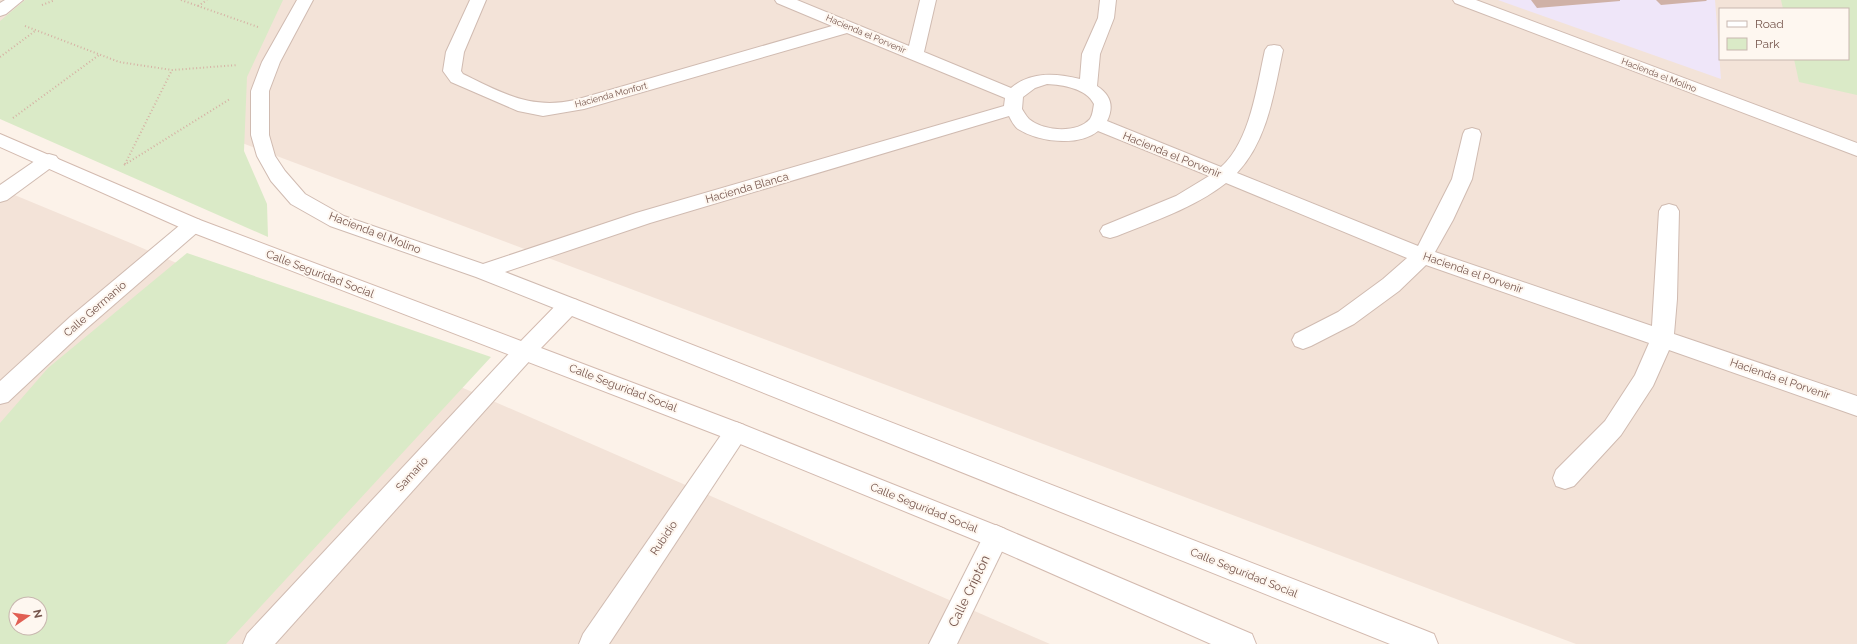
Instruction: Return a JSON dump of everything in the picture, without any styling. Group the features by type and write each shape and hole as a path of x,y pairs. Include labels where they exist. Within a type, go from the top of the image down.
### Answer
{"street":[{"path":"0,11 15,0"},
{"name":"Hacienda el Molino","path":"304,0 270,62 260,91 260,135 266,156 278,176 298,199 337,221 483,272"},
{"name":"Hacienda Monfort","path":"478,0 455,52 452,71 457,78 465,82 528,108 543,110 571,106 605,97 848,27"},
{"name":"Hacienda el Porvenir","path":"783,0 915,54 1014,102"},
{"path":"915,54 928,0"},
{"path":"1088,88 1091,54 1106,18 1108,0"},
{"name":"Hacienda el Molino","path":"1460,0 1857,150"},
{"path":"1110,231 1189,197 1224,176 1241,155 1253,131 1274,50"},
{"path":"1047,79 1061,79 1076,82 1088,88 1097,95 1102,104 1102,113 1090,129 1077,134 1063,136 1034,130 1023,123 1014,102 1022,88 1033,82 1047,79"},
{"name":"Hacienda Blanca","path":"483,272 643,218 1014,102"},
{"name":"Hacienda el Porvenir","path":"1096,123 1423,256 1857,406"},
{"path":"1303,340 1346,318 1391,285 1423,256 1462,179 1472,134"},
{"name":"Calle Seguridad Social","path":"0,140 49,160 193,225 736,432 996,537 1242,644"},
{"path":"0,195 49,160"},
{"path":"1565,478 1613,428 1645,379 1662,339 1666,299 1669,211"},
{"name":"Calle Germanio","path":"0,395 78,323 193,225"},
{"name":"Calle Seguridad Social","path":"483,272 1424,644"},
{"name":"Samario","path":"257,644 525,351 569,306"},
{"name":"Rubidio","path":"593,644 736,432"},
{"name":"Calle Criptón","path":"943,644 996,537"}],"path":[{"path":"181,0 284,37"},
{"path":"198,6 207,0"},
{"path":"20,24 119,62 172,70 238,65"},
{"path":"0,57 35,31"},
{"path":"12,119 99,55"},
{"path":"124,164 172,70"},
{"path":"96,182 230,98"}],"shaded area":[{"path":"0,0 1857,0 1857,644 1576,644 0,52"},
{"path":"1498,0 1715,0 1721,79"},
{"path":"0,189 133,244 1050,644 0,644"}],"green space":[{"path":"25,0 283,0 247,77 244,151 267,204 268,237 0,119 0,21"},
{"path":"1781,0 1857,0 1857,95 1799,82 1794,60 1849,60 1849,8 1783,8"},
{"path":"187,253 491,357 226,644 0,644 0,423 48,368"}]}
